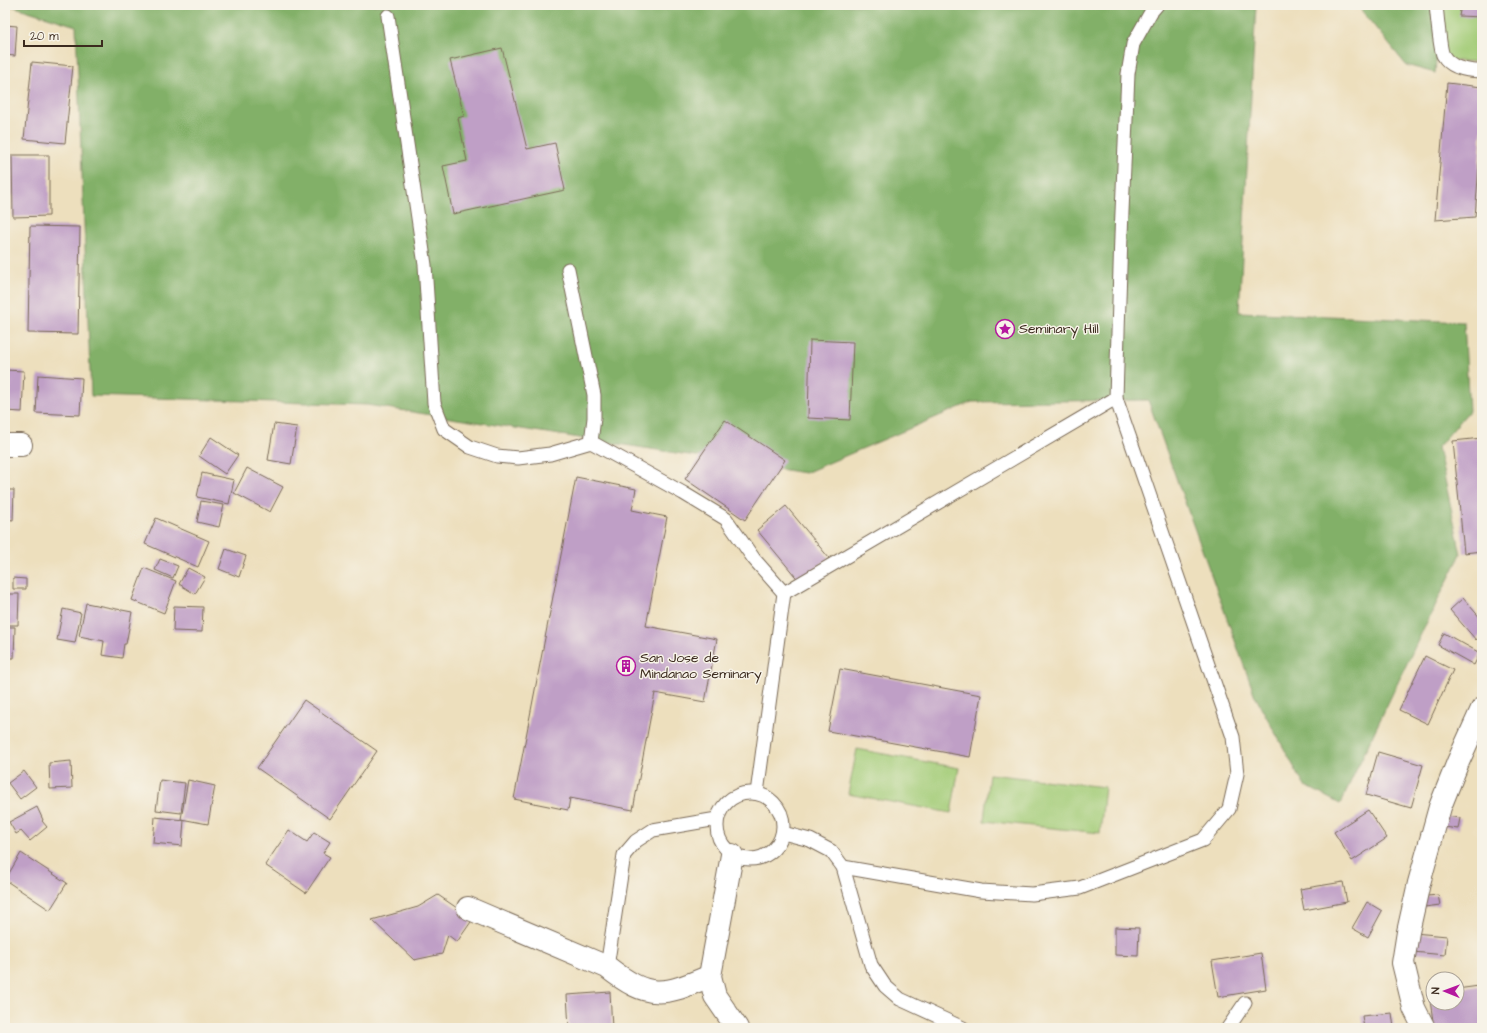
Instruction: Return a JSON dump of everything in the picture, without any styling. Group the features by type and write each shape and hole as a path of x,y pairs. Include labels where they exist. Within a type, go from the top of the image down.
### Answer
{"street":[{"path":"1424,1028 1414,1008 1403,963 1408,932 1419,882 1440,807 1482,709"},
{"path":"732,855 710,976 716,996 737,1028"},
{"path":"468,908 607,967 624,980 639,988 655,992 668,990 684,986 710,976"}],"lane":[{"path":"843,867 981,891 1032,894 1080,888 1204,840 1229,808 1237,774 1233,737 1116,398 1120,235 1128,74 1133,44 1151,12 1157,5"},
{"path":"1436,5 1443,55 1455,67 1469,71 1482,71"},
{"path":"388,16 425,265 434,403 444,428 470,448 497,456 518,458 550,454 590,442 683,493 726,519 754,559 784,593 757,793"},
{"path":"568,270 594,395 594,418 590,442"},
{"path":"784,593 1116,398"},
{"path":"743,793 757,793 769,798 778,808 783,820 783,833 778,845 769,855 756,860 743,860 732,855 722,845 717,833 717,819 722,808 731,798 743,793"},
{"path":"607,967 624,855 636,841 654,830 717,819"},
{"path":"783,833 810,840 831,851 843,867 871,965 885,986 900,999 963,1028"},
{"path":"1228,1028 1245,1003"}],"green space":[{"path":"9,5 1320,5 1256,6 1239,312 1464,322 1469,411 1438,447 1461,554 1340,804 1304,785 1255,696 1148,400 972,402 805,473 367,405 91,396 76,26"},
{"path":"1357,5 1440,5 1435,73 1406,65"},
{"path":"1406,5 1482,5 1482,62 1434,60"},
{"path":"857,749 959,768 951,813 848,794"},
{"path":"989,774 1105,787 1100,833 984,821"}],"building":[{"path":"1461,5 1482,5 1482,17 1459,16"},
{"path":"5,25 17,26 15,56 5,55"},
{"path":"502,48 527,149 555,143 565,190 453,214 443,166 467,161 458,118 464,116 450,60"},
{"path":"32,62 73,66 65,143 24,139"},
{"path":"1447,83 1482,87 1482,126 1475,217 1435,220"},
{"path":"12,155 49,155 49,216 13,217"},
{"path":"30,226 80,227 78,334 28,333"},
{"path":"810,340 853,342 850,420 808,418"},
{"path":"5,370 24,371 22,412 5,411"},
{"path":"38,375 82,378 80,415 36,413"},
{"path":"725,420 785,460 745,520 685,479"},
{"path":"274,424 297,427 291,464 268,460"},
{"path":"211,437 238,455 225,474 199,456"},
{"path":"1482,438 1482,551 1464,553 1453,441"},
{"path":"247,468 283,487 270,512 234,493"},
{"path":"202,473 234,480 229,504 197,497"},
{"name":"San Jose de Mindanao Seminary","path":"576,477 636,489 632,510 667,517 646,626 717,639 705,702 655,693 633,810 570,798 568,810 514,799"},
{"path":"5,490 14,490 13,520 5,519"},
{"path":"201,501 224,505 219,527 197,522"},
{"path":"786,506 829,558 800,582 757,530"},
{"path":"156,518 209,541 198,567 145,544"},
{"path":"226,549 246,556 239,577 219,569"},
{"path":"160,559 178,566 173,578 155,570"},
{"path":"144,568 176,581 164,613 132,600"},
{"path":"188,568 205,577 195,594 179,584"},
{"path":"13,578 26,579 26,589 13,589"},
{"path":"5,594 19,594 18,625 5,625"},
{"path":"1463,598 1482,620 1482,634 1476,640 1450,610"},
{"path":"86,603 132,612 122,658 102,655 104,641 79,636"},
{"path":"174,606 203,607 202,632 173,631"},
{"path":"63,609 81,613 75,643 57,640"},
{"path":"5,627 15,627 14,658 5,658"},
{"path":"1444,633 1480,653 1474,665 1438,645"},
{"path":"1425,656 1453,670 1428,724 1399,710"},
{"path":"840,669 981,695 970,757 828,731"},
{"path":"304,700 377,751 330,819 257,768"},
{"path":"1378,752 1423,765 1411,808 1366,795"},
{"path":"71,761 72,788 50,789 49,763"},
{"path":"24,771 36,787 20,799 8,783"},
{"path":"160,780 185,783 181,813 156,810"},
{"path":"188,780 215,786 208,824 181,819"},
{"path":"37,807 43,820 42,821 47,827 30,841 21,831 16,834 9,822"},
{"path":"1368,810 1387,838 1352,861 1334,832"},
{"path":"1440,815 1460,818 1458,829 1438,826"},
{"path":"155,817 184,820 182,846 153,843"},
{"path":"289,830 307,842 314,832 330,842 323,853 330,857 306,893 265,865"},
{"path":"21,853 67,883 50,910 5,880"},
{"path":"1343,882 1347,902 1304,910 1300,889"},
{"path":"438,895 473,919 457,942 448,935 442,954 414,960 372,920 418,907"},
{"path":"1438,895 1440,905 1417,908 1416,897"},
{"path":"1367,902 1382,911 1368,937 1352,928"},
{"path":"1115,927 1139,928 1138,956 1115,955"},
{"path":"1414,933 1447,936 1445,955 1413,952"},
{"path":"1261,953 1266,989 1218,997 1212,961"},
{"path":"1479,986 1482,1008 1482,1028 1434,1028 1432,1011 1465,1011 1465,988"},
{"path":"610,992 612,1028 569,1028 567,995"},
{"path":"1392,1013 1394,1028 1364,1028 1362,1016"}],"place":[{"name":"Seminary Hill","path":"1005,329"},
{"name":"San Jose de Mindanao Seminary","path":"626,666"}]}
